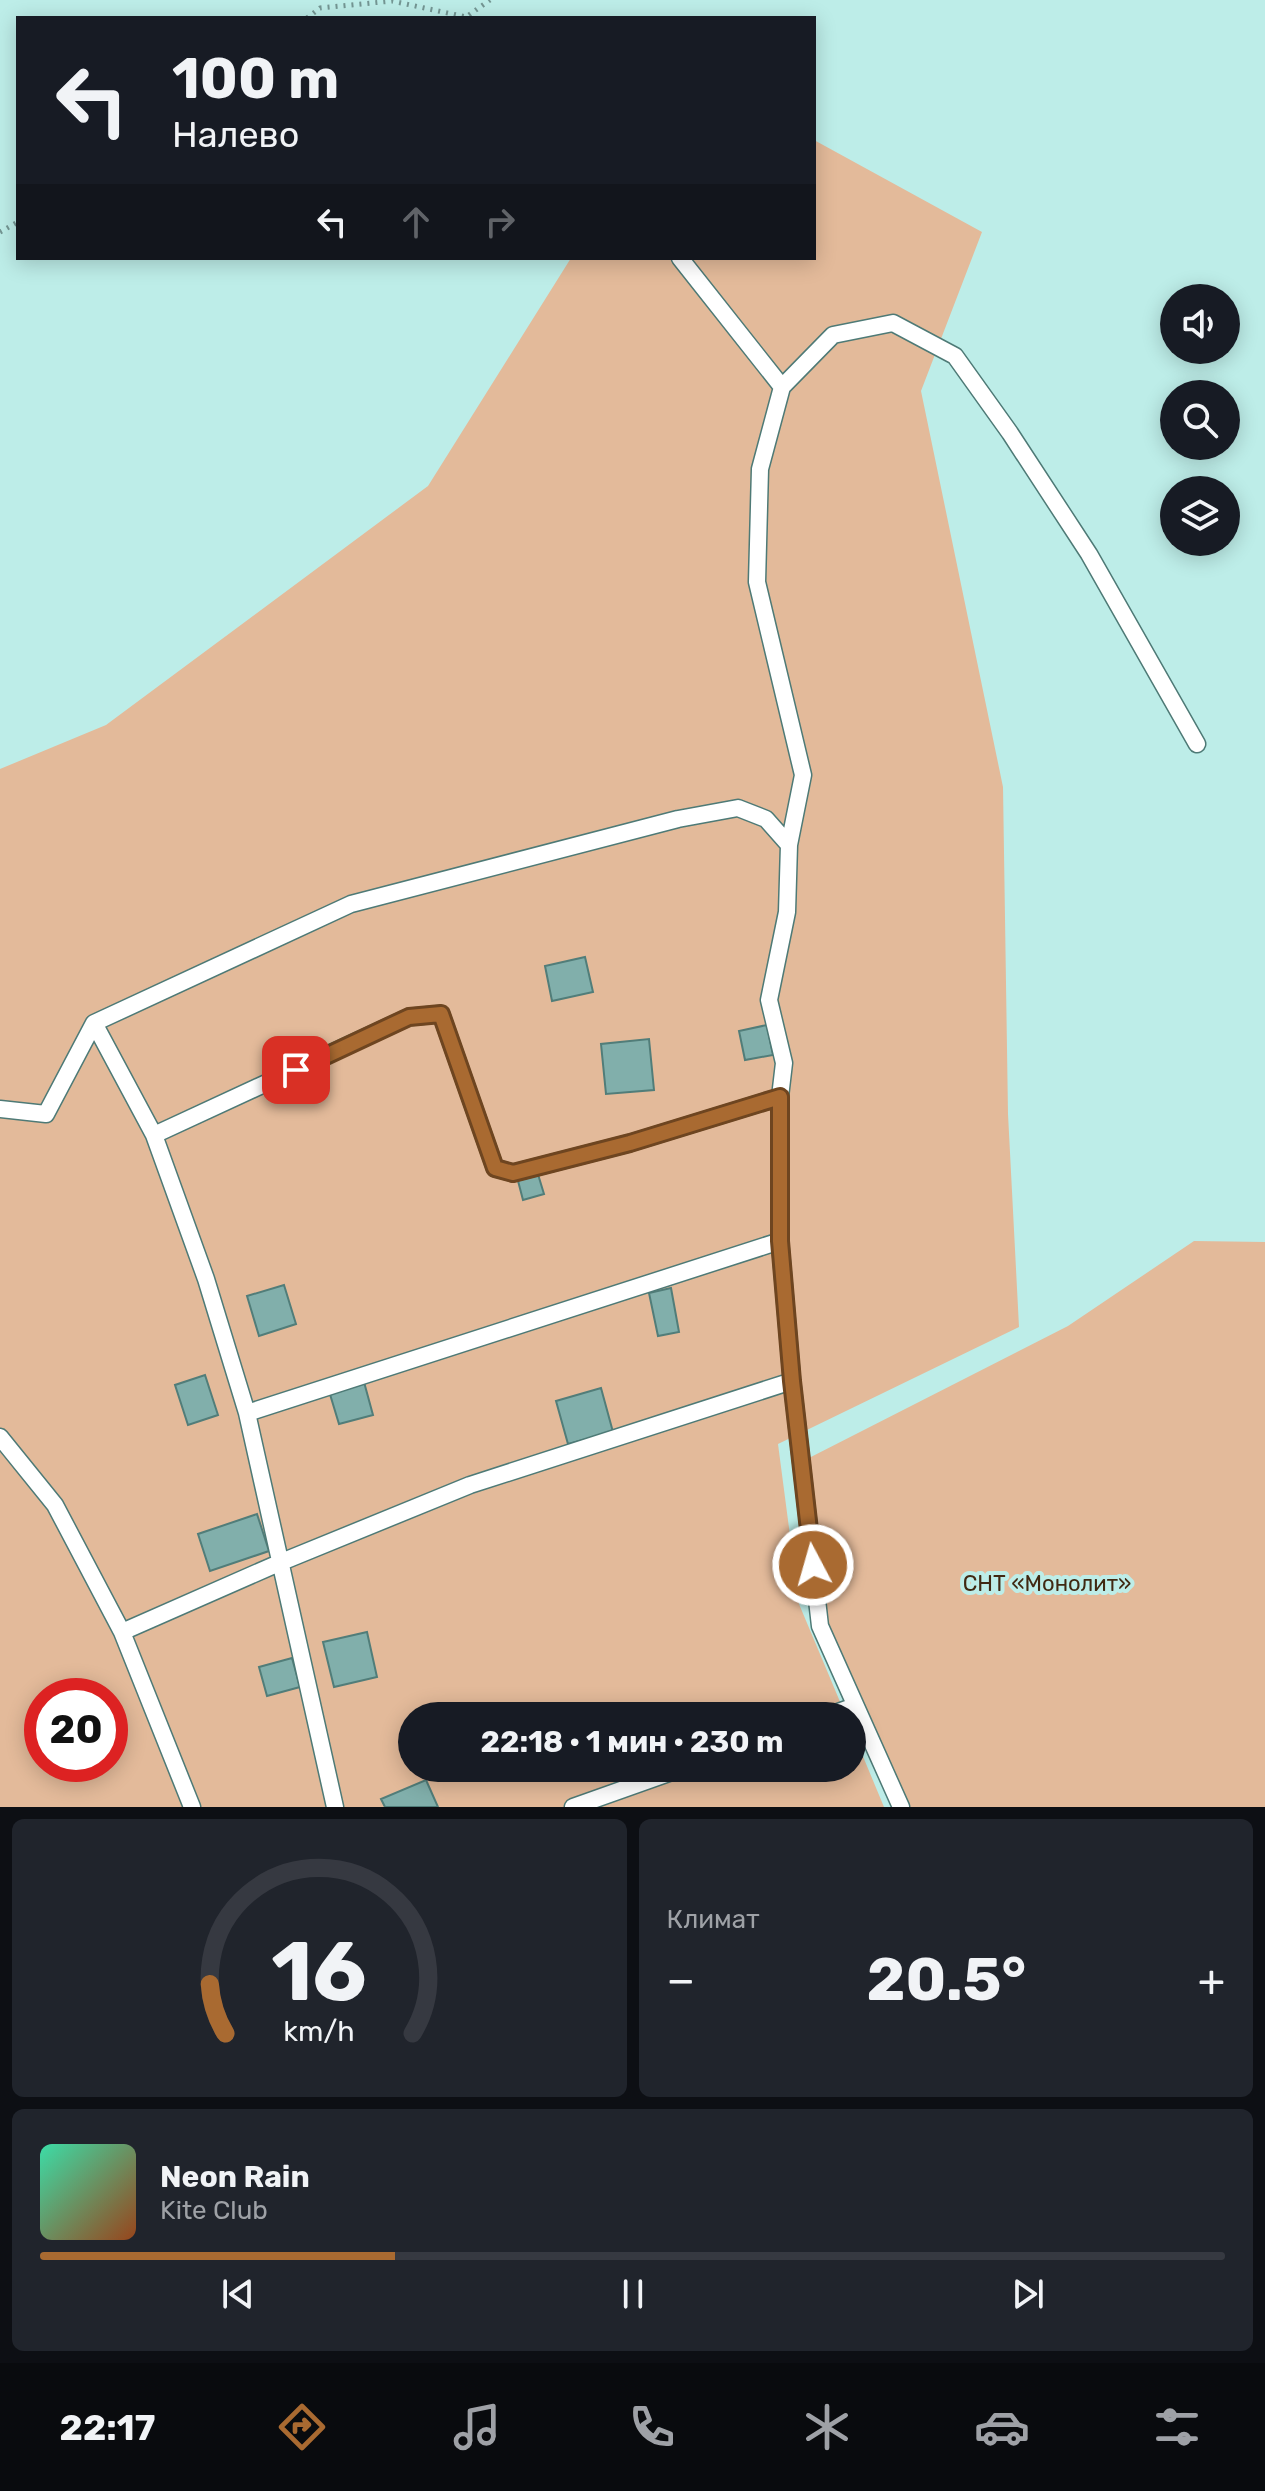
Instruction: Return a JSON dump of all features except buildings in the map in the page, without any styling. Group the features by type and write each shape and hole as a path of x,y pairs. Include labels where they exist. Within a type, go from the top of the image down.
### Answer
{"lane":[{"path":"682,260 782,387"},
{"path":"853,1702 820,1626 792,1381 780,1241 780,1097 784,1063 769,1000 787,912 789,845 803,775 757,582 760,469 782,387 833,335 893,323 955,356 1089,554 1197,744"},
{"path":"0,1109 46,1114 94,1023 351,904 678,819 738,808 766,819 789,845"},
{"path":"154,1135 409,1017 441,1014 495,1168 513,1173 630,1143 780,1097"},
{"path":"94,1023 154,1135 206,1279 247,1413 335,1807"},
{"path":"247,1413 780,1241"},
{"path":"122,1632 279,1563 470,1485 792,1381"},
{"path":"0,1437 55,1505 122,1632 192,1807"},
{"path":"866,1730 901,1807"},
{"path":"573,1807 644,1782"}],"path":[{"path":"469,16 490,0"},
{"path":"310,16 320,8 392,1 457,16"}],"green space":[{"path":"816,141 982,232 921,391 1003,787 1008,1114 1019,1327 778,1444 799,1604 840,1702 398,1702 398,1782 866,1782 866,1764 884,1807 0,1807 0,769 106,725 428,486 570,260 816,260"},
{"name":"СНТ «Монолит»","path":"1194,1241 1265,1242 1265,1807 908,1807 866,1712 866,1702 861,1702 828,1627 805,1460 1068,1326"}],"route":[{"path":"296,1070 409,1017 441,1014 495,1168 513,1173 630,1143 780,1097 780,1241 813,1565"}]}
